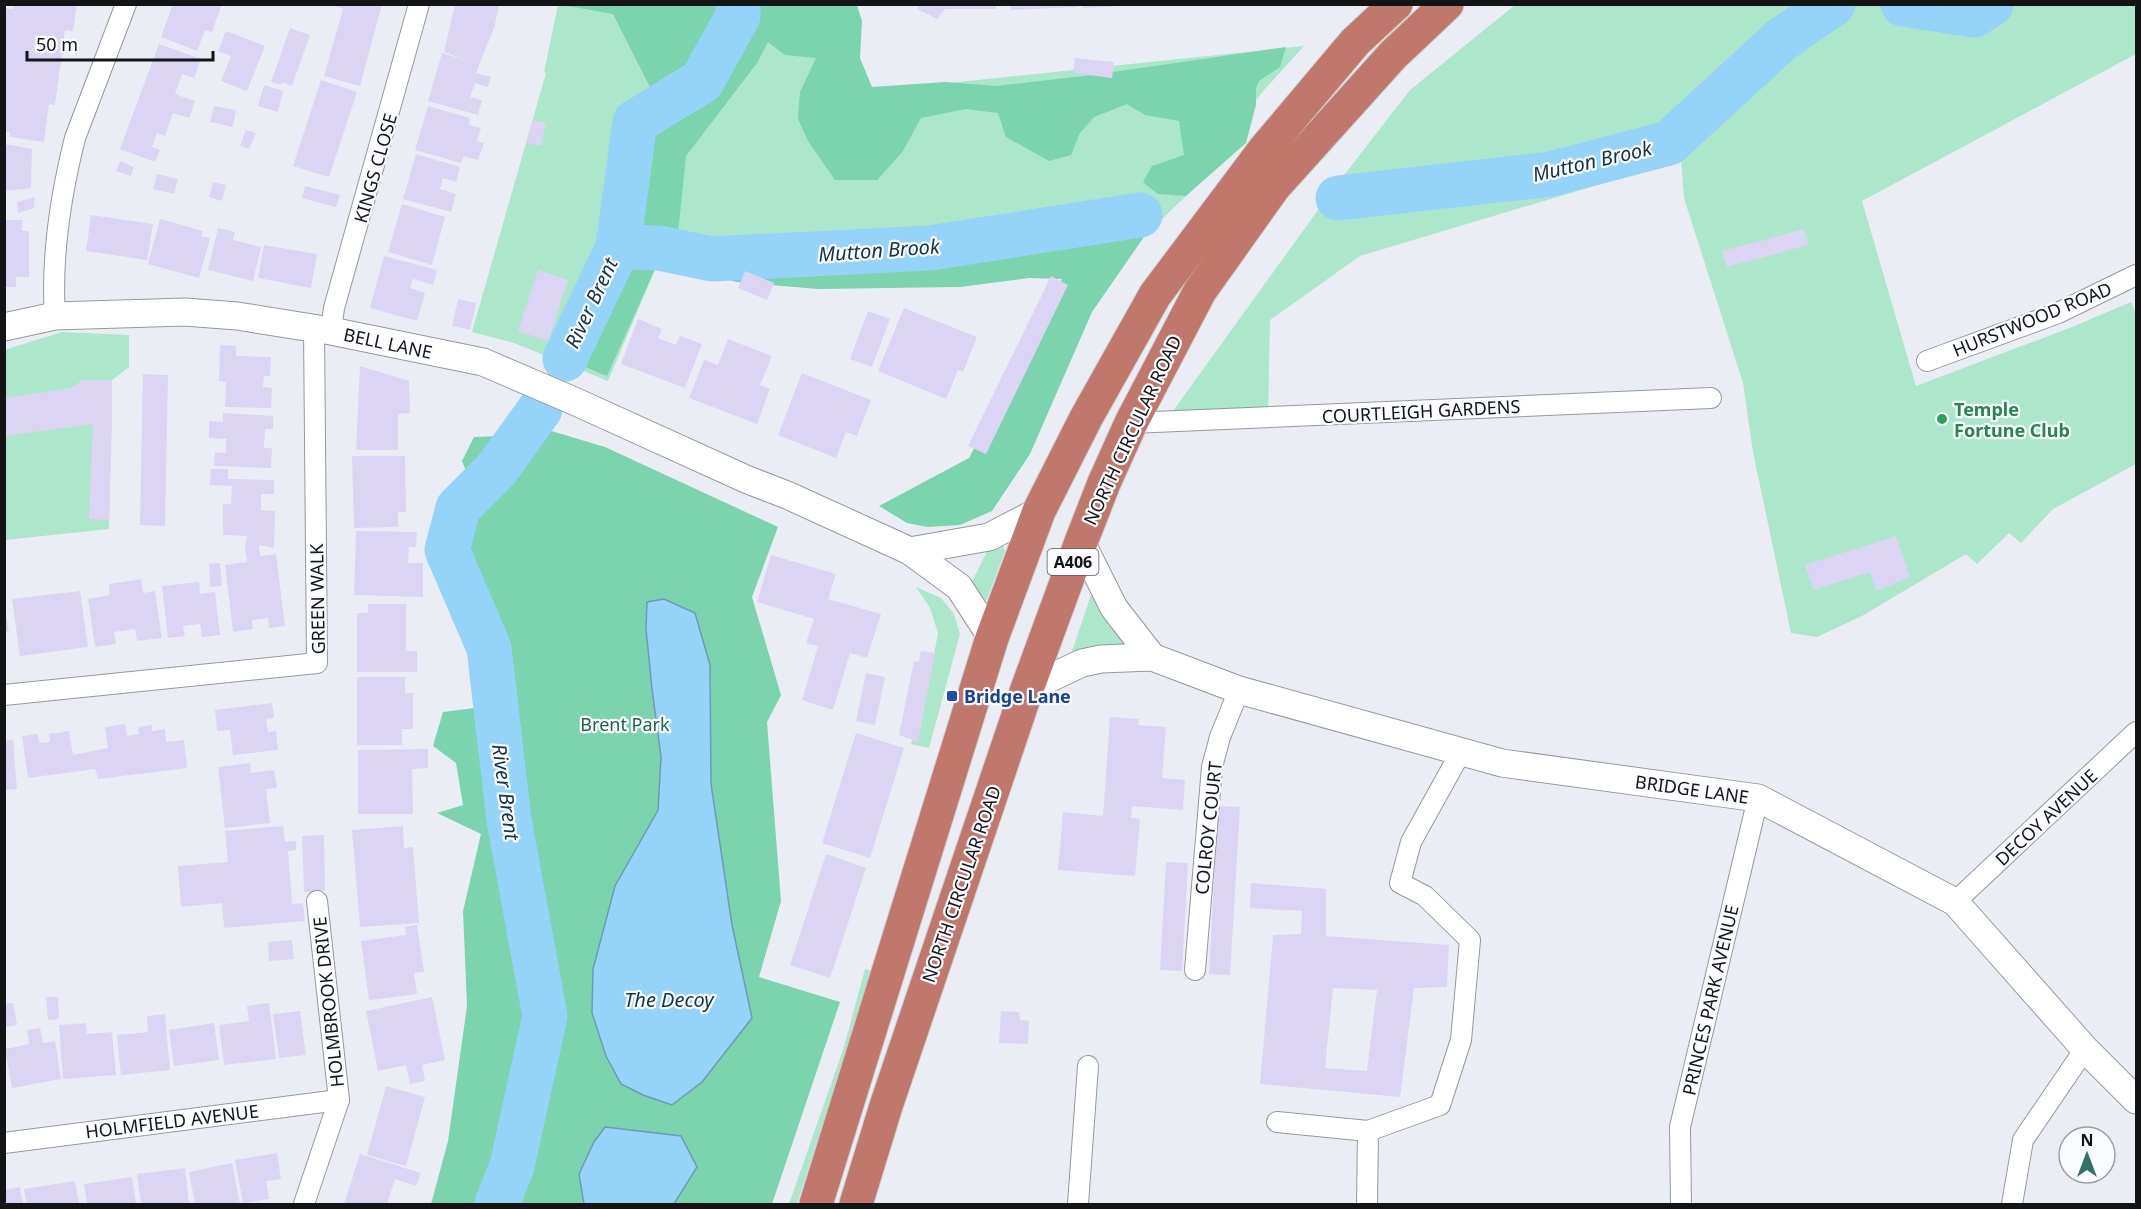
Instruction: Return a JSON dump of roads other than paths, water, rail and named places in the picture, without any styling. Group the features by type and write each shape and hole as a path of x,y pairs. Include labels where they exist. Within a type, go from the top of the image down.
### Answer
{"highway":[{"name":"A406","path":"816,1204 992,638 1039,511 1086,418 1155,295 1264,150 1355,42 1396,4"},
{"name":"NORTH CIRCULAR ROAD","path":"856,1204 886,1106 1027,688 1104,483 1131,423 1200,291 1274,187 1393,55 1447,4"}],"street":[{"path":"55,316 56,259 70,159 75,138 126,4"},
{"name":"KINGS CLOSE","path":"322,329 334,308 419,4"},
{"name":"HURSTWOOD ROAD","path":"1927,361 2058,313 2136,275"},
{"name":"BELL LANE","path":"4,327 55,316 185,312 237,316 322,329 483,362 910,551"},
{"name":"GREEN WALK","path":"4,695 317,663 322,329"},
{"name":"COURTLEIGH GARDENS","path":"1131,423 1711,398"},
{"path":"910,551 989,537 1039,511"},
{"path":"1081,542 1114,608 1152,657"},
{"path":"910,551 959,586 992,638"},
{"name":"BRIDGE LANE","path":"1027,688 1082,663 1101,659 1152,657 1239,690 1462,750 1502,763 1758,798 1955,902 2085,1048 2136,1100"},
{"name":"COLROY COURT","path":"1195,970 1212,767 1220,737 1239,690"},
{"name":"DECOY AVENUE","path":"1955,902 2136,732"},
{"path":"1277,1122 1368,1131 1440,1105 1461,1040 1470,940 1425,896 1400,883 1411,842 1462,750"},
{"name":"PRINCES PARK AVENUE","path":"1681,1204 1680,1127 1758,798"},
{"name":"HOLMBROOK DRIVE","path":"304,1204 339,1100 317,901"},
{"path":"2012,1204 2023,1140 2085,1048"},
{"path":"1078,1204 1088,1066"},
{"name":"HOLMFIELD AVENUE","path":"4,1143 339,1100"},
{"path":"1367,1204 1368,1131"}],"water":[{"name":"The Decoy","path":"664,599 695,613 710,665 711,784 732,925 752,1018 702,1082 672,1105 621,1084 606,1056 592,1013 593,969 615,886 658,810 661,757 646,629 647,602"},
{"path":"605,1127 681,1136 697,1167 674,1204 584,1204 579,1174 594,1142"}],"waterway":[{"path":"565,359 618,247 635,122 702,81 738,16 738,4"},
{"name":"Mutton Brook","path":"1338,198 1551,174 1669,143 1781,40 1833,4"},
{"name":"Mutton Brook","path":"1903,4 1974,15 1991,4"},
{"name":"Mutton Brook","path":"618,247 659,248 712,259 930,248 1140,215"},
{"name":"River Brent","path":"497,1204 512,1166 545,1016 509,820 489,648 447,550 458,508 496,470 540,409"}],"place":[{"name":"Temple Fortune Club","path":"1942,419"},
{"name":"Bridge Lane","path":"952,696"}],"park label":[{"name":"Brent Park","path":"625,724"}]}
